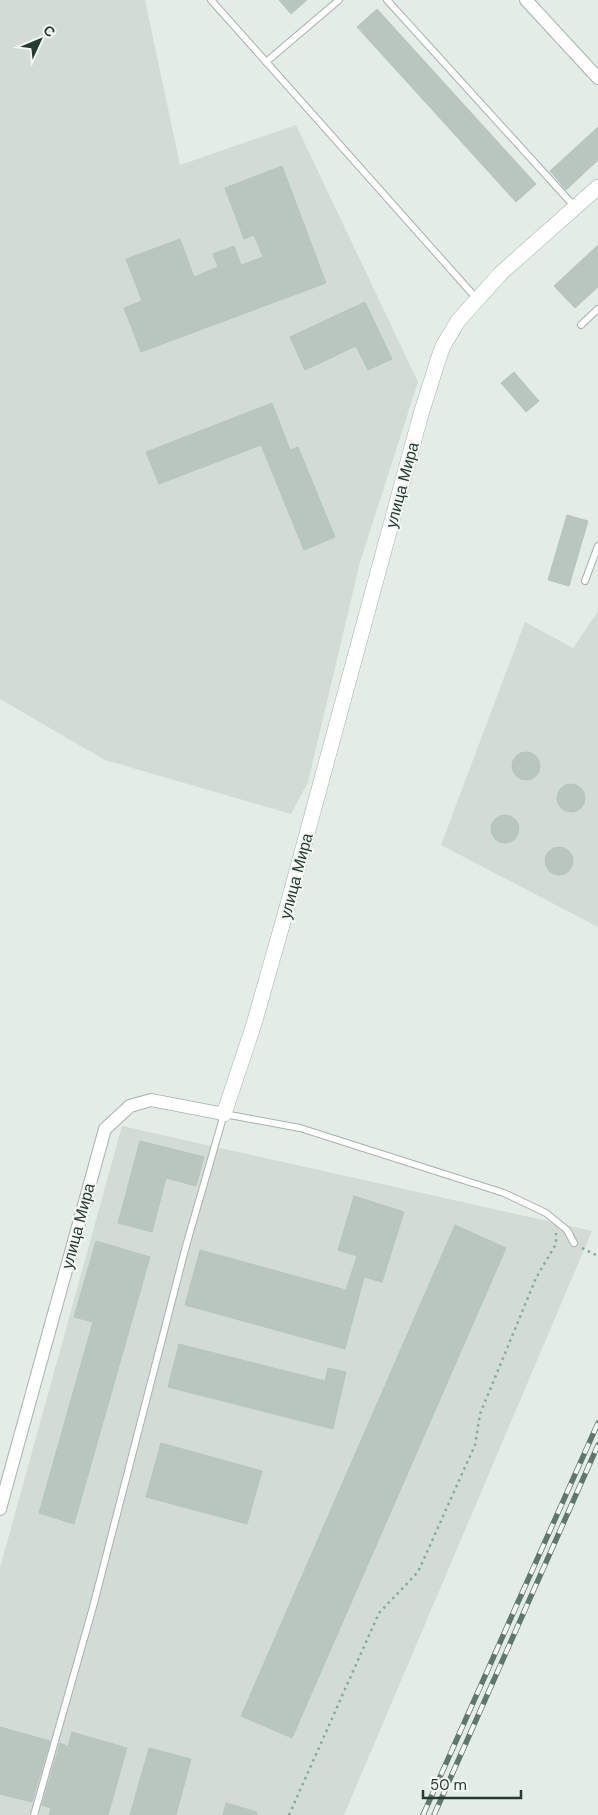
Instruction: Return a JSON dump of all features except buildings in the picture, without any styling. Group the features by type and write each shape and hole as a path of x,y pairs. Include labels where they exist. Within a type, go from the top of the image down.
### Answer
{"street":[{"path":"526,0 598,78"},
{"name":"улица Мира","path":"0,1508 105,1129 130,1106 151,1100 224,1114 254,1024 286,911 421,414 438,360 450,333 462,315 501,273 598,187"}],"lane":[{"path":"266,62 339,0"},
{"path":"387,0 576,208"},
{"path":"213,1 477,299"},
{"path":"581,325 598,309"},
{"path":"585,581 598,546"},
{"path":"34,1815 93,1607 186,1246 224,1114 300,1128 495,1190 546,1214 567,1230 574,1243"}],"path":[{"path":"290,1815 379,1613 418,1572 475,1445 480,1414 536,1278 556,1244 556,1221"},
{"path":"574,1243 598,1256"}],"shaded area":[{"path":"0,0 145,0 180,165 296,125 418,382 360,562 308,782 291,814 105,760 0,699"},
{"path":"598,611 598,927 441,845 525,622 573,648"},
{"path":"122,1126 592,1231 344,1815 0,1815 0,1568"}],"railway":[{"path":"423,1815 598,1423"},
{"path":"434,1815 598,1445"}]}
